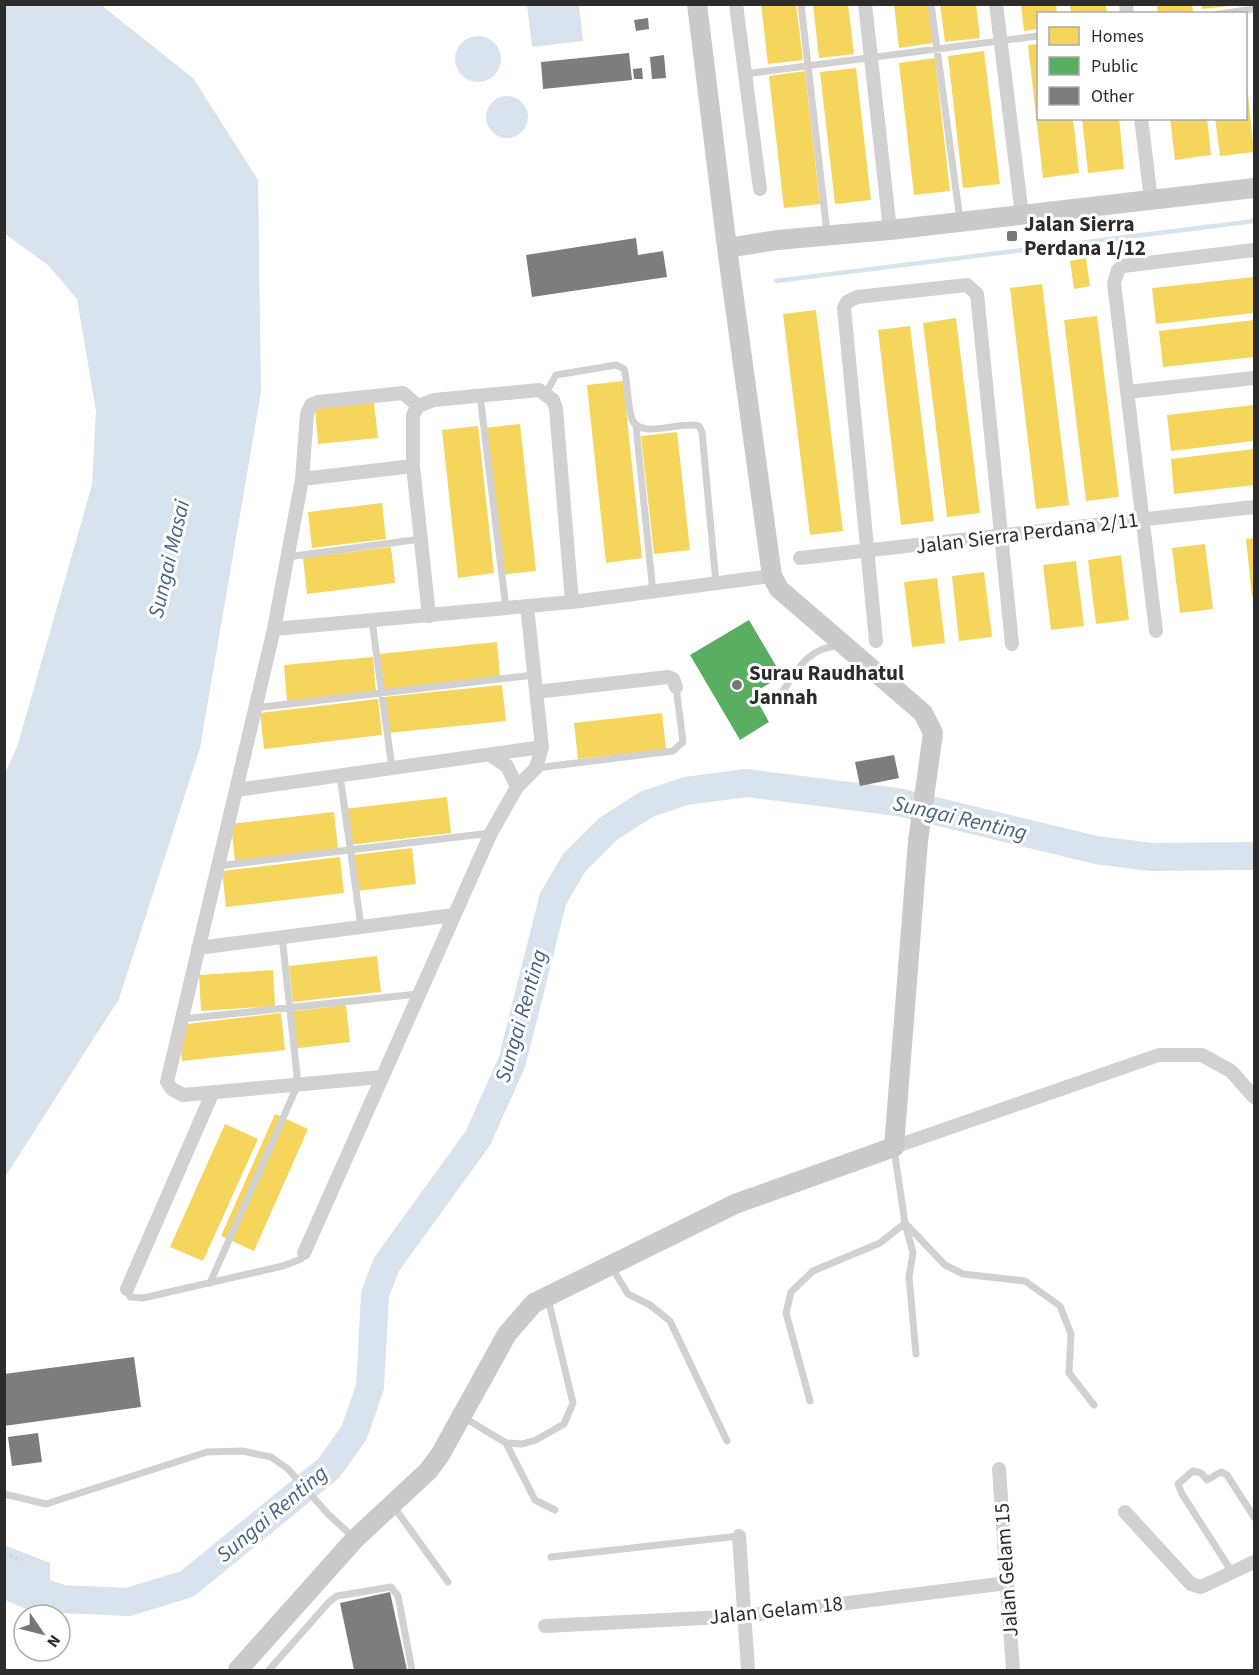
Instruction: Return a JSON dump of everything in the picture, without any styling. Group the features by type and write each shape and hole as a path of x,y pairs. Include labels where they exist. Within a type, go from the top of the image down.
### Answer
{"street":[{"path":"735,4 760,189"},
{"path":"865,4 873,58 890,230"},
{"path":"996,4 1022,215"},
{"path":"696,8 772,576 779,589 923,713 933,733 918,841 894,1147"},
{"path":"1141,120 1151,199"},
{"path":"727,248 777,240 890,230 1254,188"},
{"path":"1156,631 1114,283 1118,270 1123,266 1254,250"},
{"path":"876,641 844,308 847,302 857,297 967,285 977,294 1012,644"},
{"path":"1127,392 1254,378"},
{"path":"429,616 413,466 413,415 418,406 434,400 480,395 539,390 546,393 556,409 572,603"},
{"path":"381,1077 183,1095 172,1089 167,1082 274,629 302,479 307,414 311,405 318,402 403,393 418,406"},
{"path":"302,479 413,466"},
{"name":"Jalan Sierra Perdana 2/11","path":"800,558 1254,507"},
{"path":"274,629 572,603 772,576"},
{"path":"304,1252 491,833 517,788 537,768 542,747 527,606"},
{"path":"536,692 668,677 673,679 676,687"},
{"path":"236,790 542,747"},
{"path":"490,754 507,766 517,788"},
{"path":"198,948 454,915"},
{"path":"238,1671 355,1539 428,1471 462,1416 507,1334 534,1303 735,1204 1159,1055 1202,1055 1231,1071 1254,1097"},
{"path":"127,1289 213,1094"},
{"name":"Jalan Gelam 15","path":"999,1469 1013,1671"},
{"path":"1125,1512 1191,1584 1201,1587 1254,1562"},
{"path":"739,1536 748,1671"},
{"name":"Jalan Gelam 18","path":"545,1626 744,1616 1007,1583"}],"lane":[{"path":"801,4 827,236"},
{"path":"931,4 960,222"},
{"path":"1233,12 1254,9"},
{"path":"746,74 1037,36"},
{"path":"546,393 556,375 616,365 624,369 631,418 636,426 653,592"},
{"path":"480,395 506,608"},
{"path":"636,426 645,429 690,423 699,426 702,432 716,583"},
{"path":"287,558 421,539"},
{"path":"372,621 392,768"},
{"path":"781,694 800,664 823,646 845,645"},
{"path":"255,708 534,675"},
{"path":"537,768 673,751 680,747 683,742 676,687"},
{"path":"340,776 361,926"},
{"path":"217,866 491,833"},
{"path":"210,1283 298,1084 282,936"},
{"path":"181,1019 418,994"},
{"path":"894,1147 904,1223 913,1253 909,1277 916,1354"},
{"path":"810,1401 786,1313 791,1292 813,1272 880,1244 904,1223"},
{"path":"904,1223 945,1265 963,1274 1025,1281 1060,1306 1071,1334 1069,1373 1094,1405"},
{"path":"127,1289 130,1297 136,1299 283,1266 301,1259 304,1252"},
{"path":"611,1265 628,1294 651,1305 670,1321 727,1441"},
{"path":"462,1416 506,1443 522,1444 536,1440 564,1424 571,1413 573,1403 548,1296"},
{"path":"506,1443 535,1500 555,1510"},
{"path":"4,1494 46,1504 207,1452 242,1451 271,1457 288,1469 328,1514 355,1539"},
{"path":"1232,1572 1182,1494 1178,1484 1193,1471 1202,1473 1207,1480 1221,1472 1227,1475 1254,1517"},
{"path":"392,1505 448,1582"},
{"path":"551,1557 739,1536"},
{"path":"269,1671 329,1602 338,1596 391,1587 398,1596 412,1671"}],"path":[{"path":"4,1553 21,1560"}],"water":[{"name":"Sungai Masai","path":"5,4 101,5 193,78 258,180 261,392 200,748 119,999 5,1177 5,774 18,744 92,485 96,411 77,299 48,265 5,234"},
{"path":"527,5 579,5 583,41 532,47"},
{"path":"478,36 487,37 494,43 500,50 500,68 494,75 487,81 478,82 469,81 462,75 456,68 455,59 456,50 462,43 469,37"},
{"path":"507,96 515,97 522,102 527,109 527,125 522,132 515,137 507,138 499,137 492,132 487,125 486,117 487,109 492,102 499,97"},
{"path":"4,1545 50,1563 50,1603 12,1603 5,1600"}],"building: Homes":[{"path":"761,4 796,4 803,60 768,64"},
{"path":"813,4 848,4 854,54 819,58"},
{"path":"894,4 929,4 933,43 899,48"},
{"path":"940,4 976,4 980,38 945,42"},
{"path":"1021,4 1056,4 1057,12 1037,12 1037,29 1024,31"},
{"path":"1070,4 1106,4 1107,12 1071,12"},
{"path":"1157,4 1192,4 1193,12 1158,12"},
{"path":"1202,4 1228,4 1229,6 1202,9"},
{"path":"1037,44 1037,120 1073,120 1079,173 1043,178 1028,45"},
{"path":"984,51 1000,184 963,188 948,56"},
{"path":"935,58 950,191 914,195 899,63"},
{"path":"856,68 871,200 835,204 820,72"},
{"path":"805,71 820,204 784,208 769,76"},
{"path":"1247,86 1254,152 1220,156 1215,120 1247,120"},
{"path":"1082,120 1119,120 1124,169 1088,173"},
{"path":"1170,120 1207,120 1211,155 1175,160"},
{"path":"1086,258 1090,286 1074,289 1070,261"},
{"path":"1254,277 1254,313 1156,324 1152,288"},
{"path":"1042,284 1069,505 1036,509 1010,288"},
{"path":"816,310 843,531 810,535 783,314"},
{"path":"1097,316 1119,497 1086,501 1064,320"},
{"path":"956,318 980,513 947,517 923,323"},
{"path":"1254,320 1254,357 1163,367 1159,331"},
{"path":"910,326 934,521 901,525 878,330"},
{"path":"623,381 642,558 606,563 587,385"},
{"path":"374,402 378,438 318,444 315,408"},
{"path":"1254,405 1254,441 1171,451 1167,415"},
{"path":"520,424 536,571 500,575 484,428"},
{"path":"478,426 494,573 458,578 442,430"},
{"path":"677,432 690,550 654,554 641,436"},
{"path":"1254,449 1254,485 1174,494 1171,459"},
{"path":"382,503 386,539 312,548 308,512"},
{"path":"1254,538 1254,596 1252,596 1246,539"},
{"path":"1205,544 1213,609 1180,613 1172,548"},
{"path":"391,547 395,583 307,594 303,558"},
{"path":"1121,555 1129,620 1096,624 1088,560"},
{"path":"1076,561 1084,626 1051,630 1043,565"},
{"path":"984,572 992,637 959,641 952,576"},
{"path":"937,578 945,643 912,647 904,582"},
{"path":"497,642 500,678 383,691 379,654"},
{"path":"373,657 376,693 287,701 284,665"},
{"path":"502,685 506,721 388,733 384,697"},
{"path":"378,699 382,735 264,749 260,713"},
{"path":"662,713 666,749 578,759 574,723"},
{"path":"447,797 451,833 348,845 344,809"},
{"path":"334,812 338,849 235,861 231,824"},
{"path":"412,848 416,884 357,891 353,855"},
{"path":"340,857 344,893 226,907 222,871"},
{"path":"377,956 381,992 293,1002 289,966"},
{"path":"273,970 275,1006 201,1011 199,975"},
{"path":"346,1005 350,1042 291,1049 287,1012"},
{"path":"281,1013 285,1050 182,1061 178,1025"},
{"path":"275,1114 308,1129 254,1251 221,1236"},
{"path":"225,1124 258,1139 203,1261 170,1247"}],"building: Public":[{"name":"Surau Raudhatul Jannah","path":"749,620 782,676 753,693 769,722 740,740 690,655"}],"building: Other":[{"path":"648,18 649,29 636,31 634,20"},
{"path":"629,53 632,80 543,89 541,62"},
{"path":"664,55 666,78 652,79 650,57"},
{"path":"642,68 643,79 634,79 633,69"},
{"path":"636,238 638,255 663,251 667,277 532,297 526,255"},
{"path":"894,755 899,778 860,786 855,762"},
{"path":"134,1357 141,1407 4,1426 4,1374"},
{"path":"38,1433 42,1462 12,1466 8,1437"},
{"path":"390,1592 407,1670 354,1670 340,1603"}],"waterway":[{"path":"776,281 1254,221"},
{"name":"Sungai Renting","path":"4,1579 62,1599 128,1602 187,1584 329,1468 354,1433 370,1387 375,1295 386,1265 478,1138 512,1062 553,899 574,863 608,829 647,804 686,791 746,783 898,802 1096,850 1151,857 1254,856"}],"place":[{"name":"Jalan Sierra Perdana 1/12","path":"1012,236"},
{"name":"Surau Raudhatul Jannah","path":"737,685"}]}
